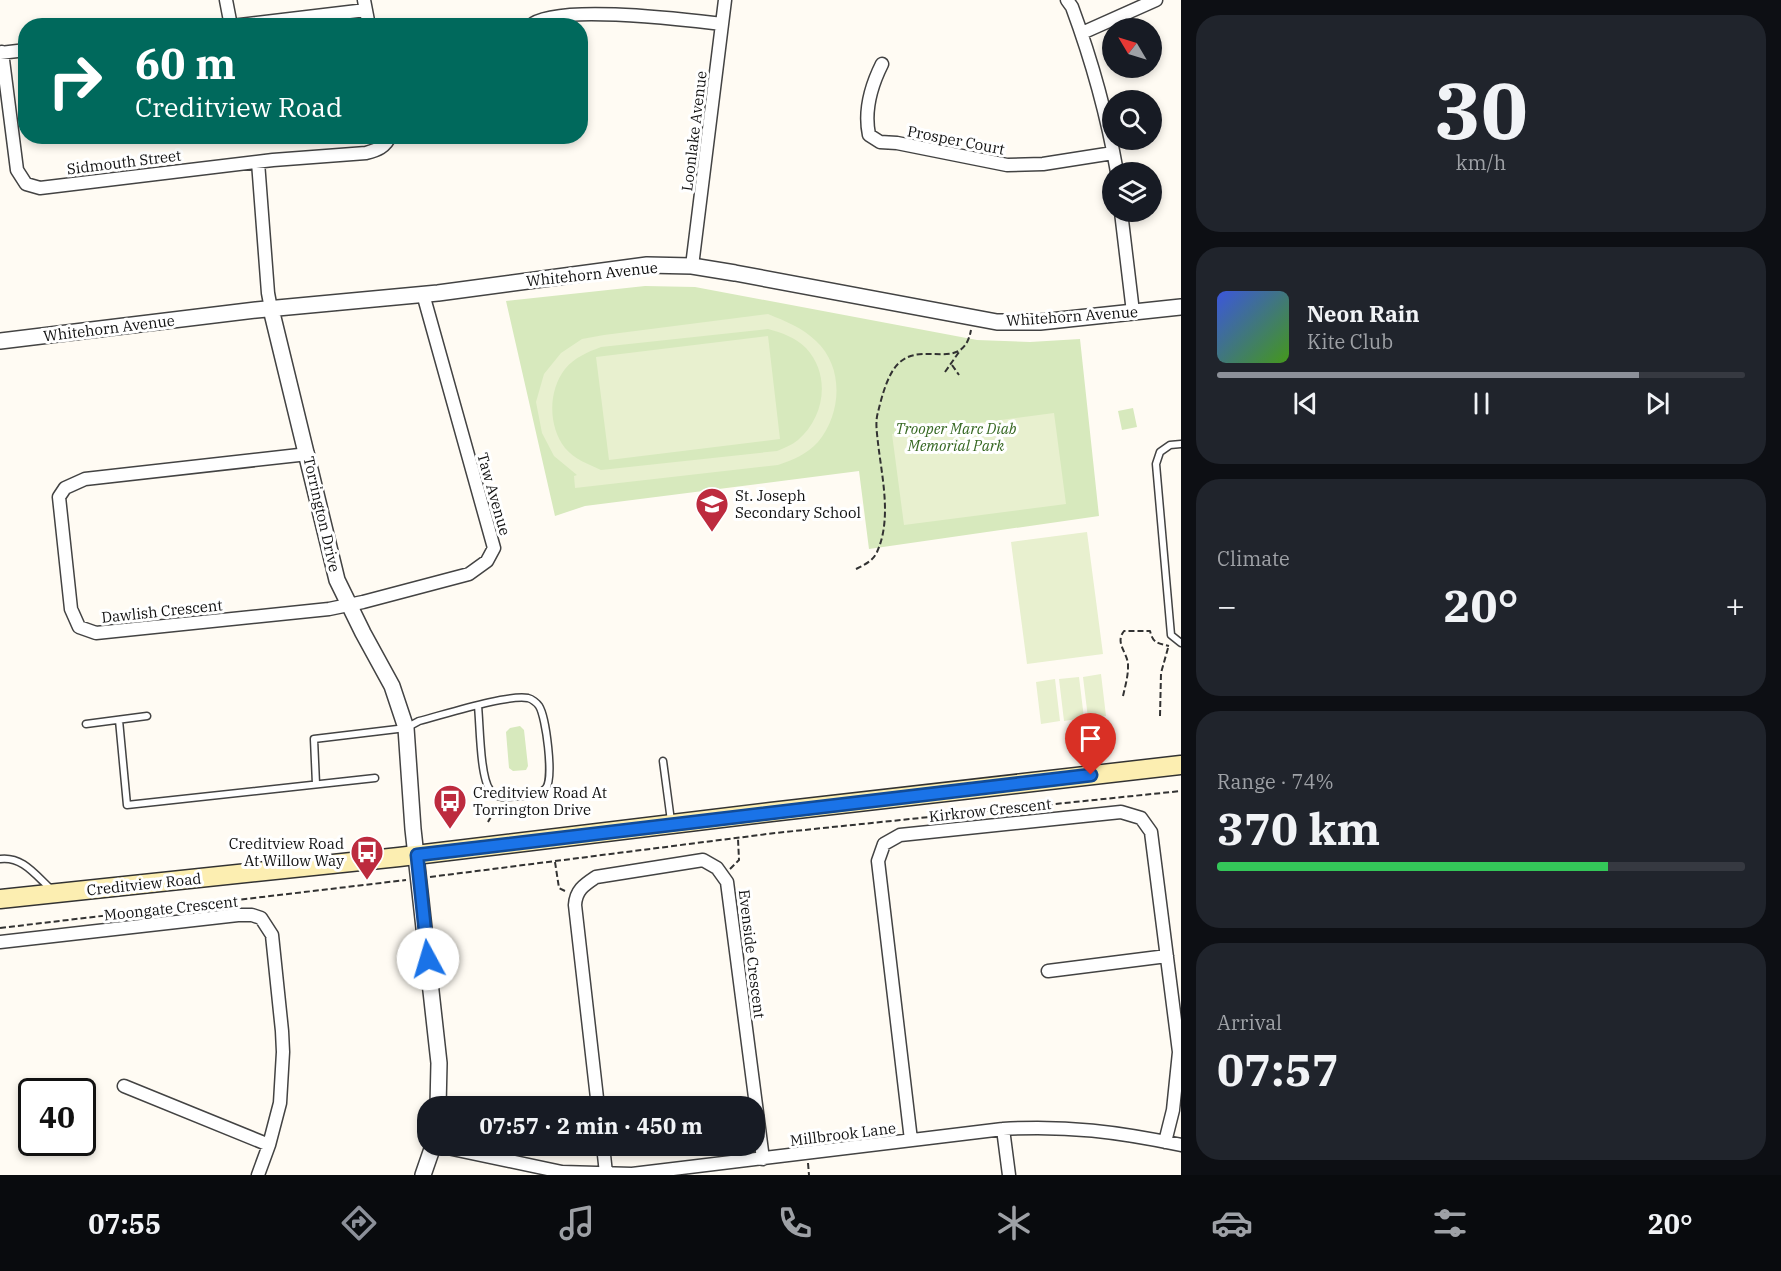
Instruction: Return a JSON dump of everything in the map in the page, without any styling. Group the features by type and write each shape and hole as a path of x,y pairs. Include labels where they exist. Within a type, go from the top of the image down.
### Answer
{"main road":[{"name":"Creditview Road","path":"0,899 417,855 1181,765"}],"street":[{"path":"226,0 230,18"},
{"name":"Loonlake Avenue","path":"692,266 725,0"},
{"path":"1067,0 1072,7 1095,71 1115,162"},
{"path":"1082,33 1156,0"},
{"path":"283,18 365,5"},
{"path":"554,18 624,14 722,24"},
{"path":"1,52 18,51"},
{"name":"Sidmouth Street","path":"1,52 17,170 26,184 40,188 258,162 366,153 378,150 386,144"},
{"name":"Prosper Court","path":"882,63 874,79 866,119 869,135 880,142 897,143 1007,165 1043,164 1113,153"},
{"name":"Torrington Drive","path":"258,162 271,309 337,580 392,686 406,728 439,1063 438,1096"},
{"path":"1122,222 1133,312"},
{"name":"Whitehorn Avenue","path":"0,341 271,309 423,294 647,265 692,266 997,322 1040,322 1181,307"},
{"name":"Taw Avenue","path":"350,605 469,574 487,561 494,548 423,294"},
{"name":"Dawlish Crescent","path":"308,454 85,479 64,488 59,497 70,609 79,627 96,633 350,605"},
{"name":"Kirkrow Crescent","path":"911,1140 878,861 884,844 900,835 1121,812 1141,818 1151,832 1179,1052 1173,1110 1165,1142"},
{"name":"Evenside Crescent","path":"576,896 582,886 596,877 703,860 717,868 723,875 727,882 763,1159"},
{"path":"576,896 575,905 597,1096"},
{"name":"Moongate Crescent","path":"0,942 238,915 252,915 261,918 272,935 284,1052 280,1103 258,1175"},
{"path":"1048,971 1167,956"},
{"path":"124,1086 269,1145"},
{"name":"Millbrook Lane","path":"486,1156 562,1172 632,1174 1003,1129 1056,1127 1101,1130 1181,1145"},
{"path":"1003,1129 1009,1175"},
{"path":"423,1175 430,1156"},
{"path":"604,1156 606,1173"}],"lane":[{"path":"1181,444 1170,445 1160,452 1156,464 1171,635 1181,643"},
{"path":"316,784 314,739 406,728 419,721 478,706 512,698 530,698 538,706 543,718 551,778 547,787 538,793 502,797 490,792 485,780 478,706"},
{"path":"86,724 147,716"},
{"path":"119,720 127,805 375,778"},
{"path":"663,761 672,824"},
{"path":"0,859 12,857 20,861 55,893"}],"path":[{"path":"945,372 952,365 959,351 969,342 974,319"},
{"path":"856,569 873,559 885,521 876,420 892,371 905,358 916,354 950,354 959,351"},
{"path":"952,365 959,375"},
{"path":"1123,696 1128,658 1120,645 1121,634 1127,630 1150,630 1155,643 1169,646 1161,673 1160,716"},
{"path":"432,877 738,839 1181,791"},
{"path":"488,822 502,797"},
{"path":"723,875 738,860 738,839"},
{"path":"555,862 559,888 576,896"},
{"path":"0,928 404,880"}],"green space":[{"name":"Trooper Marc Diab Memorial Park","path":"645,286 695,287 977,340 1030,342 1080,339 1099,516 869,549 859,471 585,506 555,516 506,301"},
{"path":"768,314 805,332 825,352 832,364 835,377 835,404 832,418 814,446 800,456 778,465 575,488 574,476 577,475 554,456 542,433 536,402 544,374 561,353 582,339","holes":["768,329 793,338 802,344 814,359 822,383 822,396 814,420 807,431 791,445 777,451 601,470 573,455 559,439 552,409 555,388 565,369 587,353 601,347"]},
{"path":"768,336 780,439 609,460 596,357"},
{"path":"1133,408 1137,427 1122,430 1118,411"},
{"name":"Trooper Marc Diab Memorial Park","path":"1054,413 1066,504 904,525 892,434"},
{"path":"1087,532 1103,654 1027,664 1011,542"},
{"path":"1101,674 1106,716 1088,718 1083,677"},
{"path":"1079,677 1084,718 1064,721 1059,679"},
{"path":"1055,679 1060,721 1041,724 1036,682"},
{"path":"520,726 524,730 528,766 526,770 513,771 509,768 506,732 510,728"}],"place":[{"name":"St. Joseph Secondary School","path":"712,533"},
{"name":"Creditview Road At Torrington Drive","path":"450,830"},
{"name":"Creditview Road At Willow Way","path":"367,881"}],"route":[{"path":"428,959 417,855 1091,775"}]}
